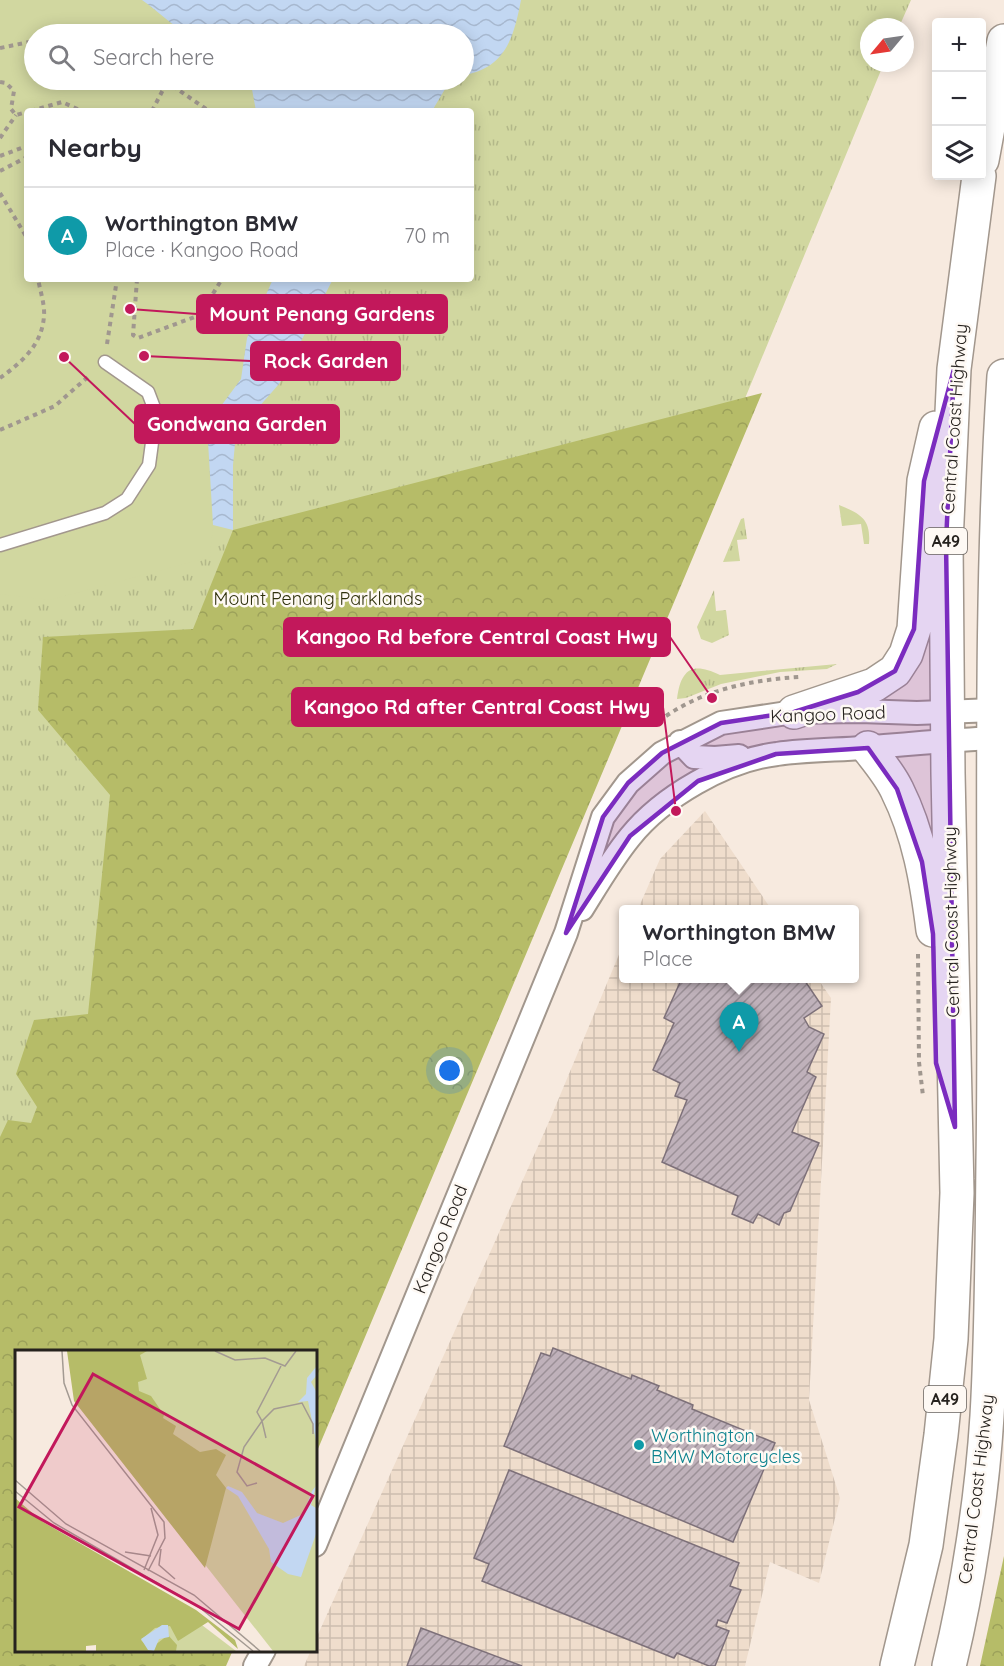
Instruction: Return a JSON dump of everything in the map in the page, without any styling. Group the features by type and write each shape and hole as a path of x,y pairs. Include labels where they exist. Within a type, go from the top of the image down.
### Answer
{"highway":[{"path":"986,134 1004,41"},
{"name":"Central Coast Highway","path":"897,1666 926,1545 951,1339 957,1193 946,543 954,369 978,180"},
{"path":"794,712 874,685 895,671 906,654 914,629 924,481 932,444 954,369"},
{"name":"Central Coast Highway","path":"949,1666 969,1561 987,1417 991,1325 994,724 1000,435 1004,376"},
{"path":"868,748 897,789 913,828 922,862 933,934 936,1063 955,1127"}],"street":[{"name":"Kangoo Road","path":"316,1543 566,933 603,816 628,783 663,753 680,742 721,723 794,712 948,726 994,724"},
{"name":"Kangoo Road","path":"566,933 630,837 653,814 698,781 740,763 777,754 868,748 948,726"},
{"path":"680,742 694,757 777,754"},
{"path":"680,742 682,766 680,794"},
{"path":"255,1666 263,1651"}],"lane":[{"path":"0,545 105,513 127,499 149,465 156,412 148,392 105,362"}],"path":[{"path":"0,48 24,43"},
{"path":"0,82 6,83 14,91 11,109 16,115"},
{"path":"154,108 162,90"},
{"path":"179,90 204,108"},
{"path":"43,108 63,102 76,108"},
{"path":"0,138 16,115 24,113"},
{"path":"0,156 24,147"},
{"path":"0,171 24,159"},
{"path":"0,192 24,233"},
{"path":"0,378 21,363 38,340 45,314 39,282"},
{"path":"0,430 55,406 105,362 117,282"},
{"path":"138,282 133,335 138,338 200,315 220,282"},
{"path":"666,716 703,695 744,683 809,676"},
{"path":"918,950 919,1062 924,1106"}],"highlighted area":[{"path":"954,369 946,543 955,1127 936,1063 933,934 922,862 897,789 868,748 776,754 698,781 630,836 566,933 603,817 628,783 662,753 721,723 794,712 858,692 895,671 914,629 924,481"}],"shaded area":[{"path":"705,811 768,905 640,905 660,859"},
{"path":"619,955 619,983 821,983 831,998 809,1400 840,1498 819,1583 770,1562 745,1666 304,1666 311,1651 316,1651 316,1639 548,1124"}],"green space":[{"name":"Mount Penang Parklands","path":"0,0 911,0 903,18 860,18 860,72 880,72 492,1009 316,1350 15,1350 15,1651 0,1666"},
{"path":"0,0 142,0 173,24 24,24 24,90 252,90 255,108 24,108 24,282 272,282 247,338 241,379 207,425 213,525 210,557 50,600 0,594"},
{"path":"762,393 316,1454 316,1350 15,1350 15,1651 233,1651 226,1666 0,1666 0,1137 8,1120 31,1123 37,1107 16,1074 34,1020 88,1014 110,795 38,710 43,637 193,629 233,530"},
{"path":"839,505 863,518 868,529 869,544 864,544 861,524 842,526"},
{"path":"744,518 747,539 737,540 740,561 723,562 741,519"},
{"path":"714,590 716,611 726,610 729,635 712,643 701,639 697,627"},
{"path":"837,664 827,669 780,672 721,684 686,698 677,699 682,680 690,670 702,669 720,675"},
{"path":"1004,1556 1004,1666 980,1666"}],"water":[{"path":"142,0 521,0 515,26 506,48 490,65 474,72 474,24 173,24"},
{"path":"252,90 444,90 434,108 255,108"},
{"path":"272,282 331,282 279,384 236,433 233,465 233,530 213,525 207,425 241,379 247,338"}],"building":[{"path":"680,983 806,983 822,1006 804,1018 809,1027 824,1034 807,1072 816,1077 792,1132 819,1143 790,1211 784,1213 779,1225 758,1214 753,1223 732,1214 738,1196 662,1162 687,1100 675,1096 680,1083 653,1070 674,1023 664,1018"},
{"name":"Worthington BMW Motorcycles","path":"553,1348 631,1379 632,1375 659,1386 657,1390 693,1405 692,1409 775,1443 733,1542 504,1446 541,1353 550,1356"},
{"path":"509,1470 739,1563 730,1586 741,1590 727,1623 718,1620 716,1626 729,1631 715,1666 709,1666 677,1653 674,1658 482,1581 489,1564 474,1558"},
{"path":"421,1628 522,1666 407,1666"}],"place":[{"name":"Mount Penang Gardens","path":"130,309"},
{"name":"Rock Garden","path":"144,356"},
{"name":"Gondwana Garden","path":"64,357"},
{"name":"Kangoo Rd before Central Coast Hwy","path":"712,698"},
{"name":"Kangoo Rd after Central Coast Hwy","path":"676,811"},
{"name":"Worthington BMW","path":"739,1052"},
{"name":"Worthington BMW Motorcycles","path":"639,1445"}]}
